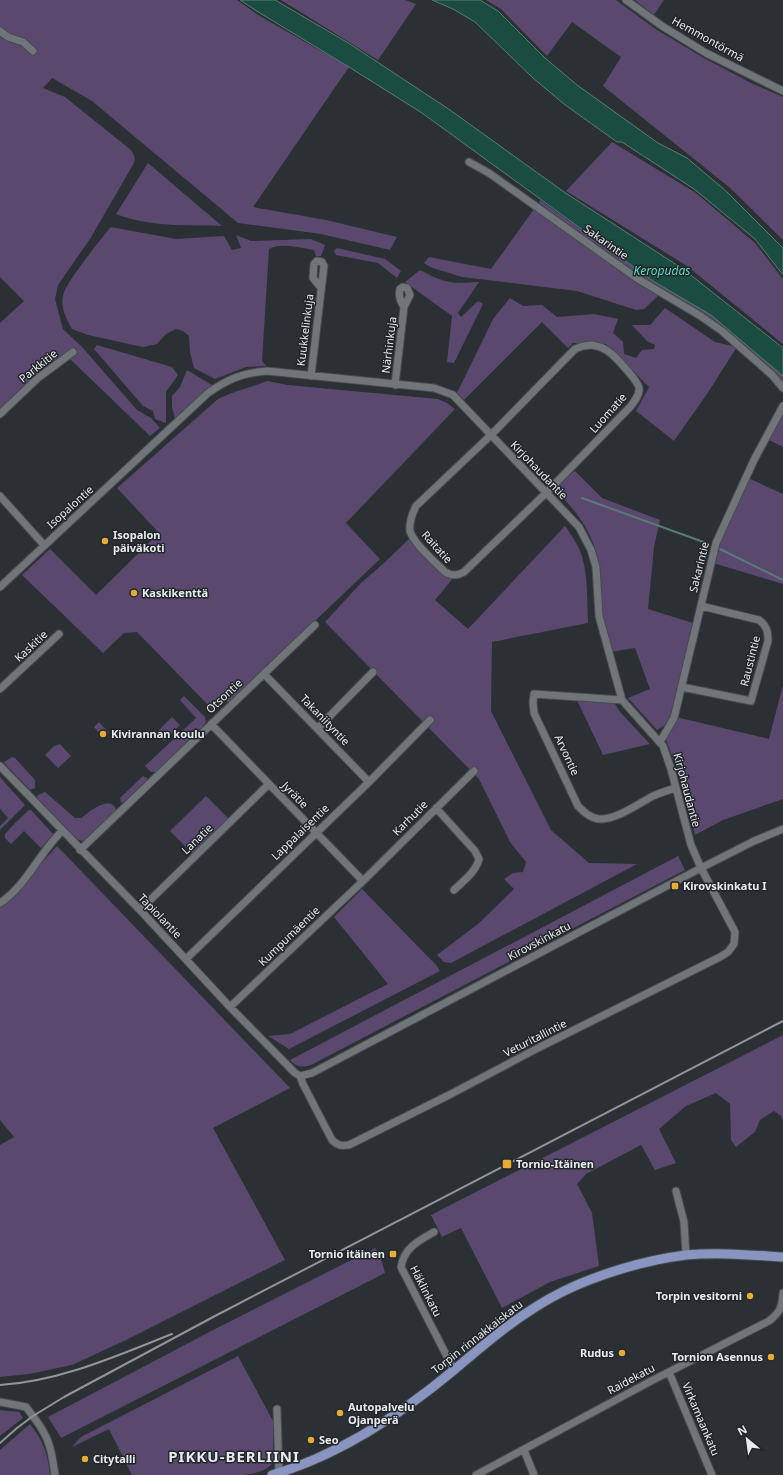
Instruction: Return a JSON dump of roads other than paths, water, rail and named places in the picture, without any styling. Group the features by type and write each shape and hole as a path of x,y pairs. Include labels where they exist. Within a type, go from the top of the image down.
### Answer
{"main road":[{"name":"Torpin rinnakkaiskatu","path":"277,1474 306,1464 371,1431 410,1404 523,1315 562,1292 601,1275 641,1264 686,1255 783,1257"}],"street":[{"name":"Hemmontörmä","path":"626,0 662,26 706,53 783,91"},
{"path":"0,32 8,37 23,42 33,51"},
{"name":"Sakarintie","path":"469,162 489,173 638,279 700,315 722,331 772,375 783,388"},
{"name":"Kuukkelinkuja","path":"311,376 321,288"},
{"name":"Närhinkuja","path":"395,385 404,307"},
{"name":"Luomatie","path":"491,435 575,349 592,345 609,351 636,381 639,388 637,396 630,407 547,492"},
{"name":"Parkkitie","path":"0,414 38,378 73,352"},
{"name":"Kirjohaudantie","path":"155,444 208,393 239,375 249,373 267,371 434,388 453,395 579,527 591,550 596,567 599,616 616,684 622,700 660,742 668,757 687,832 701,868"},
{"name":"Sakarintie","path":"660,742 674,718 716,543 754,460 783,406"},
{"name":"Raitatie","path":"491,435 416,506 412,514 410,532 414,540 445,572 450,575 458,576 464,572 547,492"},
{"name":"Isopalontie","path":"0,587 155,444"},
{"path":"0,496 44,545"},
{"name":"Raustintie","path":"682,687 751,701 768,640 766,625 759,620 701,606"},
{"name":"Otsontie","path":"80,850 315,625"},
{"name":"Kaskitie","path":"0,689 59,634"},
{"path":"318,728 373,672"},
{"name":"Takaniityntie","path":"264,674 369,782"},
{"name":"Arvontie","path":"622,700 534,694 534,713 578,806 586,814 592,817 599,819 608,818 620,814 654,796 676,788"},
{"name":"Lappalaisentie","path":"186,959 315,832 369,782 430,720"},
{"name":"Jyrätie","path":"211,724 363,881"},
{"name":"Tapiolantie","path":"0,766 140,910 230,1007 295,1073 303,1075"},
{"name":"Karhutie","path":"363,881 474,771"},
{"name":"Lanatie","path":"140,910 269,784"},
{"path":"436,808 475,851 479,859 478,864 472,872 454,890"},
{"name":"Kirovskinkatu","path":"303,1075 701,868 754,841 783,829"},
{"path":"0,903 9,897 31,872 62,831"},
{"name":"Veturitallintie","path":"303,1075 302,1084 332,1140 336,1144 342,1146 349,1145 720,957 728,952 734,944 735,932 701,868"},
{"name":"Kumpumäentie","path":"230,1007 363,881"},
{"path":"676,1191 684,1222 686,1255"},
{"name":"Häklinkatu","path":"434,1232 413,1244 402,1260 401,1267 454,1370"},
{"name":"Raidekatu","path":"476,1475 769,1321 778,1314 782,1306 783,1293"},
{"name":"Virkamaankatu","path":"670,1372 712,1475"},
{"path":"0,1402 26,1407 33,1416 45,1433 50,1448 55,1475"},
{"path":"277,1408 277,1474"},
{"path":"524,1450 534,1475"}],"water":[{"name":"Keropudas","path":"240,0 275,0 350,44 450,110 564,192 683,269 783,348 783,376 711,315 653,281 422,113"},
{"path":"432,0 480,0 498,11 545,58 577,85 658,143 687,158 726,191 783,248 783,275 755,239 694,189 622,142 617,142 564,104 533,78 475,22 453,9"}],"waterway":[{"path":"582,498 709,544"},
{"path":"720,549 783,580"}],"railway":[{"path":"0,1443 33,1416 64,1397 215,1316 783,1021"},
{"path":"0,1385 23,1383 66,1373 109,1359 172,1334"}],"place":[{"name":"Isopalon päiväkoti","path":"105,541"},
{"name":"Kaskikenttä","path":"134,593"},
{"name":"Kivirannan koulu","path":"103,734"},
{"name":"Kirovskinkatu I","path":"675,886"},
{"name":"Tornio-Itäinen","path":"507,1164"},
{"name":"Tornio itäinen","path":"393,1254"},
{"name":"Torpin vesitorni","path":"750,1296"},
{"name":"Rudus","path":"622,1353"},
{"name":"Tornion Asennus","path":"771,1357"},
{"name":"Autopalvelu Ojanperä","path":"340,1413"},
{"name":"Seo","path":"311,1440"},
{"name":"Citytalli","path":"85,1459"}],"district":[{"name":"PIKKU-BERLIINI","path":"234,1457"}]}
